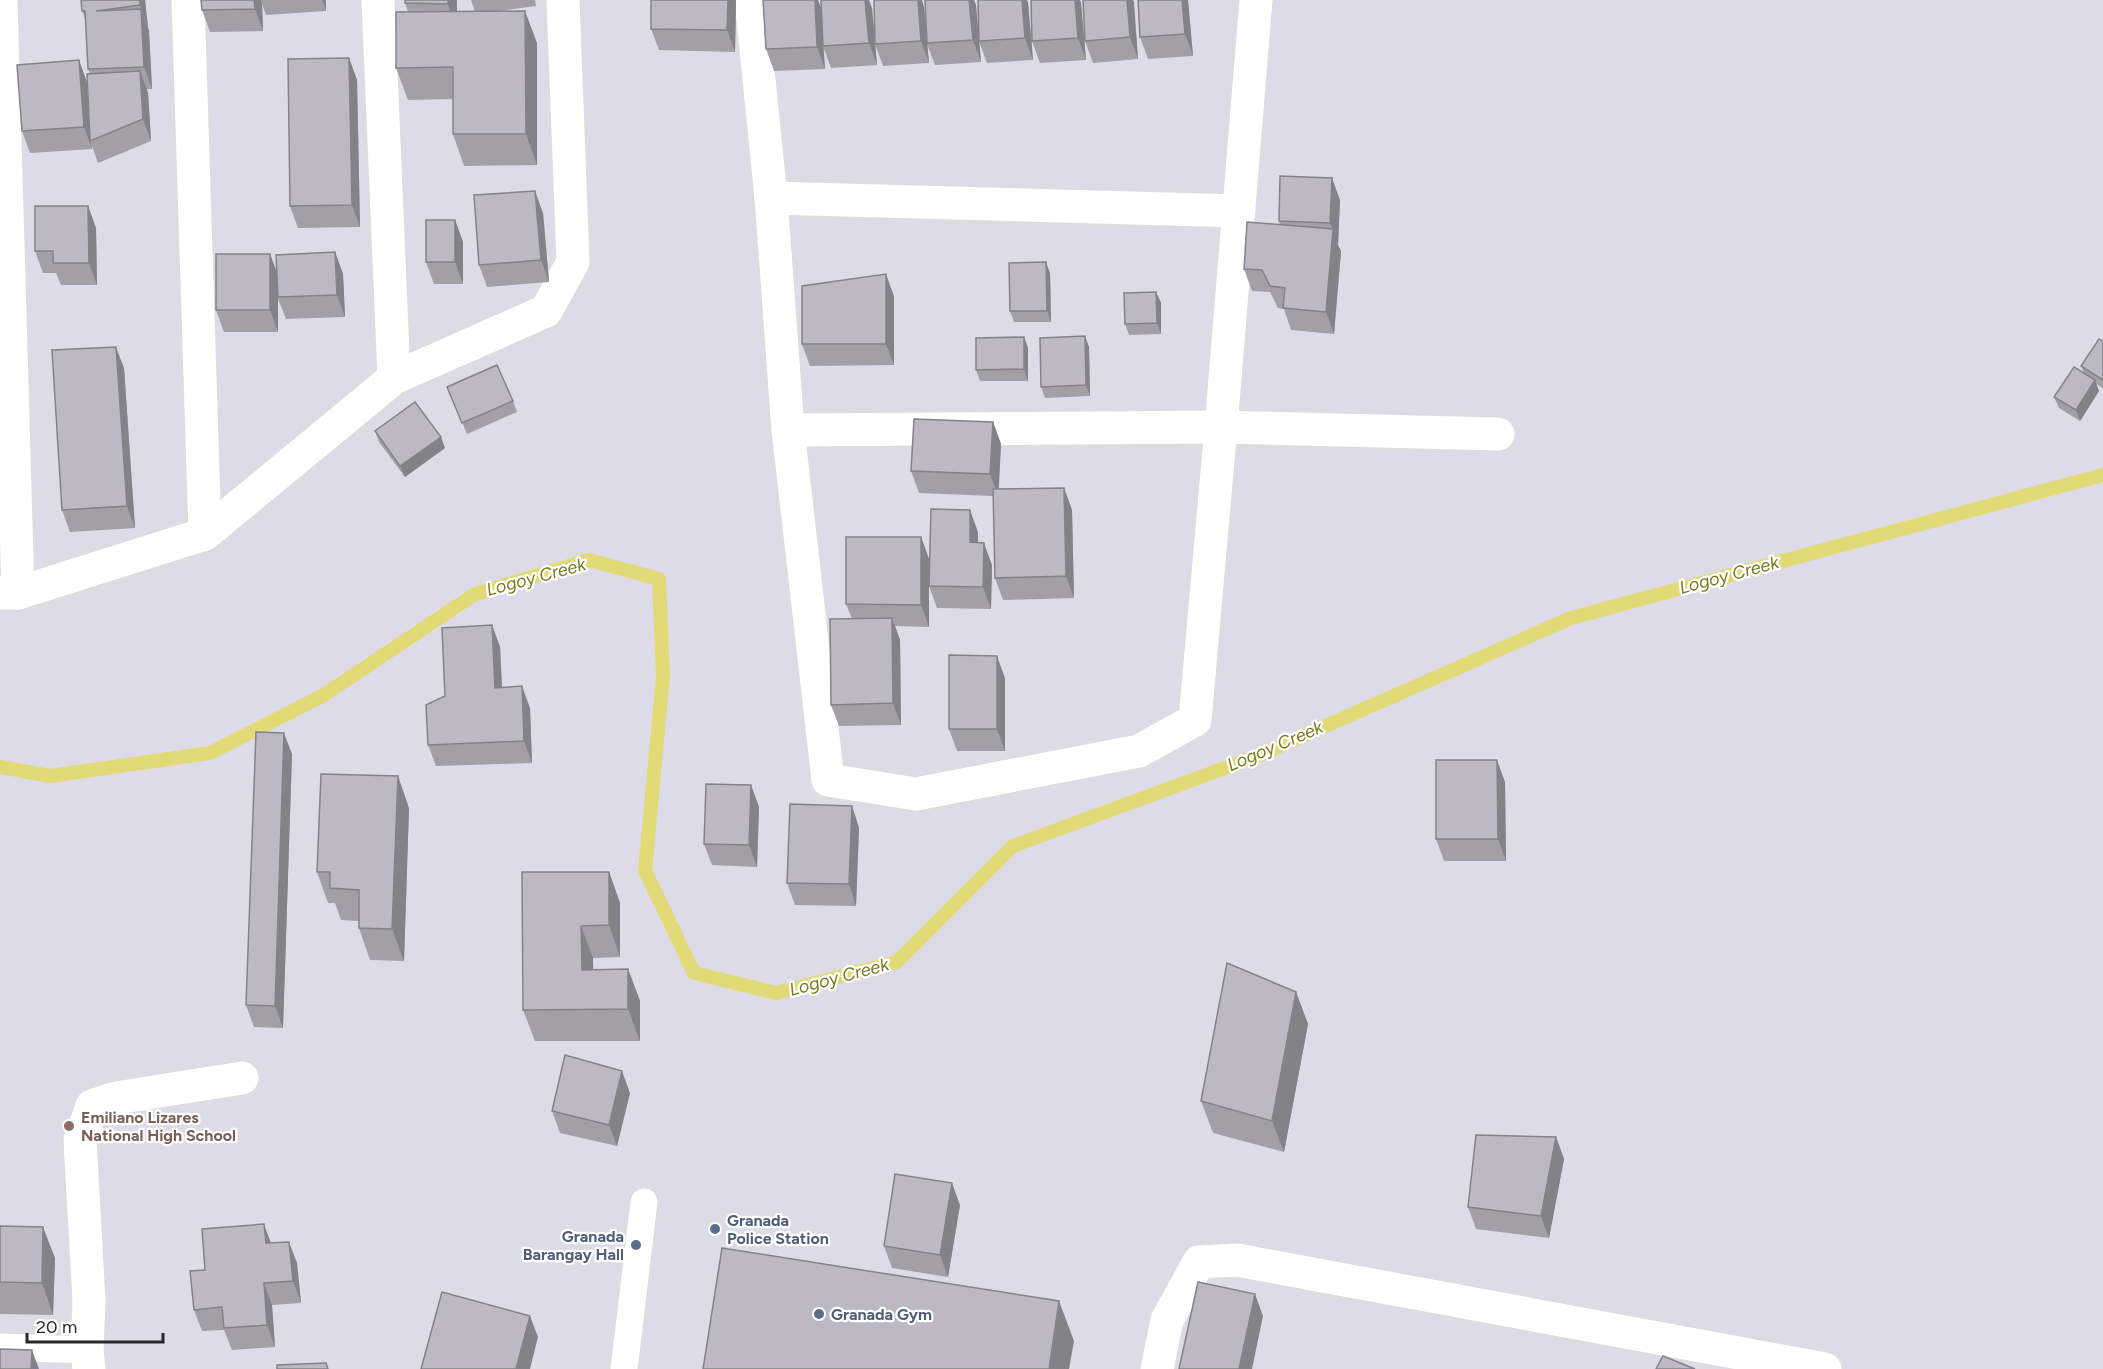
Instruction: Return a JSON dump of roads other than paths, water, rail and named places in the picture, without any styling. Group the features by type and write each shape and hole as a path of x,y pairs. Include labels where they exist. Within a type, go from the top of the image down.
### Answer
{"street":[{"path":"1,0 9,593 205,534 394,378 546,311 573,262 563,0"},
{"path":"188,0 205,534"},
{"path":"378,0 394,378"},
{"path":"750,0 771,198 788,430 828,780 916,794 1139,751 1195,720 1256,0"},
{"path":"771,198 1239,211"},
{"path":"788,430 1221,427 1498,434"},
{"path":"88,1359 88,1301 80,1140 92,1106 116,1098 242,1078"},
{"path":"1157,1369 1167,1320 1199,1262 1237,1260 1824,1369"}],"lane":[{"path":"624,1369 644,1202"},
{"path":"0,1347 88,1359"}],"waterway":[{"name":"Logoy Creek","path":"0,767 50,776 210,753 324,695 475,594 589,560 659,579 663,676 645,871 694,973 776,993 897,962 1013,846 1255,757 1571,618 2103,475"}],"place":[{"name":"Emiliano Lizares National High School","path":"69,1126"},
{"name":"Granada Police Station","path":"715,1229"},
{"name":"Granada Barangay Hall","path":"636,1245"},
{"name":"Granada Gym","path":"819,1314"}]}
